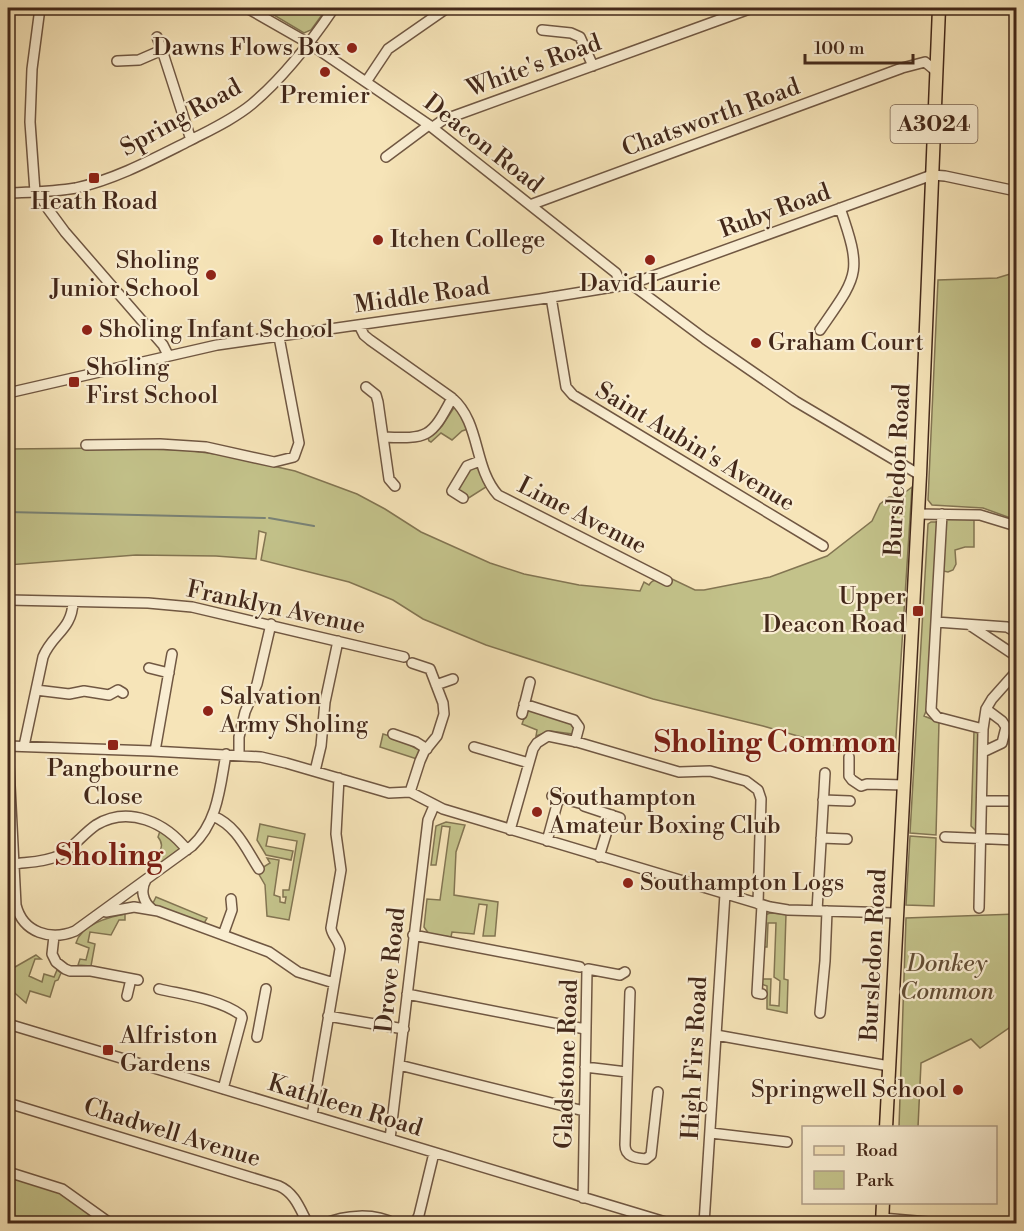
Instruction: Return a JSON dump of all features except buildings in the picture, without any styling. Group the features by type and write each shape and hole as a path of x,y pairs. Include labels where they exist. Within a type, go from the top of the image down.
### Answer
{"main road":[{"name":"Bursledon Road","path":"886,1126 920,475 941,9"},
{"path":"882,1221 883,1204"}],"street":[{"path":"40,8 32,69 30,122 37,192 64,231 163,345 168,355"},
{"name":"Deacon Road","path":"247,8 310,44 431,126 615,273 626,285 795,401 920,475"},
{"name":"Spring Road","path":"8,193 75,188 97,182 140,166 191,140 251,105 310,44 334,8"},
{"path":"366,81 388,49 447,8"},
{"name":"White's Road","path":"386,157 443,120 750,8"},
{"path":"542,30 571,33 580,37 593,66"},
{"path":"157,37 191,140"},
{"path":"117,61 139,60 162,50"},
{"name":"Chatsworth Road","path":"530,205 902,68 925,62 937,72"},
{"path":"932,175 1017,191"},
{"name":"Ruby Road","path":"626,285 932,175"},
{"path":"820,330 847,291 854,272 854,251 840,208"},
{"name":"Middle Road","path":"8,393 217,345 626,285"},
{"name":"Saint Aubin's Avenue","path":"551,297 566,387 573,395 823,546"},
{"name":"Lime Avenue","path":"359,325 364,335 370,340 452,398 462,408 469,420 480,461 497,494 649,577 667,581"},
{"path":"86,445 104,443 206,447 274,462 294,457 299,443 279,337"},
{"path":"366,387 376,395 389,479 395,486"},
{"path":"383,437 423,436 438,424 452,398"},
{"path":"463,498 452,491 467,466 480,461"},
{"path":"917,513 980,515 1017,526"},
{"name":"Bursledon Road","path":"942,514 931,710 937,717 983,729"},
{"path":"793,528 799,519"},
{"name":"Franklyn Avenue","path":"8,600 186,606 338,640 391,658 408,660 430,669 436,685"},
{"path":"24,746 36,690 37,665 46,649 68,624 73,602"},
{"path":"936,622 1007,627 1017,632"},
{"path":"239,755 239,736 245,712 257,684 271,624"},
{"path":"968,624 1017,656"},
{"path":"315,771 322,739 325,699 338,640"},
{"path":"155,751 172,654"},
{"path":"149,669 169,673"},
{"path":"979,908 983,729 986,709 992,699 1017,672"},
{"path":"410,792 418,765 437,736 444,714 443,703 436,685 453,679"},
{"path":"530,682 523,709 574,720 579,727 575,742"},
{"path":"36,690 69,694 84,691 109,695 119,689"},
{"path":"983,752 1002,743 1006,727 986,709"},
{"path":"393,734 427,748"},
{"path":"510,830 534,746 545,737 555,736 674,771 710,771 753,784 758,790 761,802 757,993 762,994"},
{"path":"226,754 213,816 204,834 187,850 96,917 75,931 54,936 32,929 12,907 14,864 8,746 24,746 226,754 273,760 389,793 410,792 434,806 760,905 782,909 897,913"},
{"path":"474,747 529,762"},
{"path":"849,757 849,776 861,786 867,784 904,785"},
{"path":"820,1013 821,838 825,773"},
{"path":"312,1115 340,949 332,931 341,870 336,838 339,778"},
{"path":"547,842 556,796 616,816 599,857"},
{"path":"823,800 850,801"},
{"path":"982,801 1017,801"},
{"name":"Drove Road","path":"390,1139 428,817 434,806"},
{"path":"213,816 232,827 259,869"},
{"path":"14,864 39,861 58,855 96,826 107,820 123,818 144,819 159,824 173,834 187,850"},
{"path":"945,837 1017,840"},
{"path":"821,838 848,839"},
{"path":"146,880 142,887 144,898 155,910 273,954 298,972 334,983"},
{"name":"High Firs Road","path":"704,1224 725,894"},
{"path":"223,935 232,910 231,899"},
{"path":"96,917 129,908 155,910"},
{"name":"Gladstone Road","path":"414,935 580,967"},
{"path":"54,936 54,958 65,969 134,979 127,996"},
{"name":"Gladstone Road","path":"583,1198 587,970 620,975 625,972"},
{"path":"159,989 198,998 239,1013 242,1018 223,1089"},
{"path":"257,1037 266,989"},
{"path":"630,992 625,1145 626,1152 630,1156 646,1159 651,1155 658,1092"},
{"path":"407,993 585,1029"},
{"path":"328,1016 404,1029"},
{"path":"242,1018 261,1018"},
{"name":"Kathleen Road","path":"8,1024 672,1224"},
{"path":"716,1035 889,1066"},
{"path":"399,1065 584,1111"},
{"path":"585,1067 627,1072"},
{"name":"Chadwell Avenue","path":"8,1103 281,1186 294,1198 308,1224"},
{"path":"711,1132 787,1142"},
{"path":"415,1224 434,1153"},
{"path":"8,1172 62,1189 111,1224"},
{"path":"323,1224 342,1218 364,1216 380,1217 395,1224"},
{"path":"882,1221 951,1224"}],"green space":[{"path":"262,8 327,8 311,30 304,33"},
{"path":"1016,274 1016,520 983,508 932,505 928,500 938,280 997,278"},
{"path":"455,406 468,429 452,440 441,433 431,442 429,441 428,438 442,426"},
{"path":"8,449 186,450 229,456 295,471 357,494 421,532 490,563 524,574 579,585 640,591 644,582 649,585 657,580 667,584 670,578 695,590 704,590 770,577 827,556 872,521 880,504 889,497 899,497 912,487 895,752 829,745 653,699 486,645 423,619 393,600 349,582 261,560 266,533 259,531 256,559 136,555 8,565"},
{"path":"478,468 486,487 467,499 457,491 468,469"},
{"path":"945,519 974,520 974,547 955,550 956,564 953,570 943,571"},
{"path":"939,522 929,704 924,716 939,722 936,835 910,833 928,524"},
{"path":"531,709 572,723 573,734 550,731 536,736 537,730 522,724 526,713"},
{"path":"974,731 979,733 978,833 971,826"},
{"path":"383,734 410,742 410,745 419,750 417,759 380,747"},
{"path":"446,822 465,825 456,852 454,895 498,902 495,936 483,936 487,905 479,904 474,934 452,932 451,937 429,934 424,927 427,899 440,900 450,827 442,826 436,865 431,865 436,826"},
{"path":"260,824 305,834 289,920 267,916 265,885 257,871 270,863 267,858 279,860 274,895 280,897 280,902 285,903 286,897 283,897 283,890 289,890 297,841 268,836 266,846 293,851 291,860 266,855 257,840"},
{"path":"160,831 178,845 179,849 154,868 148,861 161,848 161,841 158,837"},
{"path":"910,836 936,838 934,906 906,905"},
{"path":"156,897 207,918 203,925 152,905"},
{"path":"125,914 125,920 119,920 111,935 90,932 88,942 95,944 91,966 78,965 80,959 86,960 89,948 76,943 83,931 103,920"},
{"path":"786,914 784,979 788,980 787,1013 767,1009 767,986 761,984 761,979 771,979 770,1005 779,1006 780,981 774,977 776,923 768,923 767,947 764,947 765,915"},
{"name":"Donkey Common","path":"1016,914 1016,1023 980,1048 971,1039 921,1063 918,1126 899,1126 906,918"},
{"path":"36,955 41,959 35,959 29,976 42,982 44,974 54,977 57,970 61,973 55,981 50,997 30,991 26,1003 8,987 8,971"},
{"path":"8,1177 55,1191 70,1198 103,1223 8,1223"}],"waterway":[{"path":"8,512 265,518"},
{"path":"269,518 314,526"},
{"path":"8,1222 17,1224"}],"place":[{"name":"Dawns Flows Box","path":"352,48"},
{"name":"Premier","path":"325,72"},
{"name":"Heath Road","path":"94,178"},
{"name":"Itchen College","path":"378,240"},
{"name":"David Laurie","path":"650,260"},
{"name":"Sholing Junior School","path":"211,275"},
{"name":"Sholing Infant School","path":"87,330"},
{"name":"Graham Court","path":"756,343"},
{"name":"Sholing First School","path":"74,382"},
{"name":"Upper Deacon Road","path":"918,611"},
{"name":"Salvation Army Sholing","path":"208,711"},
{"name":"Pangbourne Close","path":"113,745"},
{"name":"Southampton Amateur Boxing Club","path":"537,812"},
{"name":"Southampton Logs","path":"628,883"},
{"name":"Alfriston Gardens","path":"108,1050"},
{"name":"Springwell School","path":"958,1090"}],"district":[{"name":"Sholing Common","path":"775,743"},
{"name":"Sholing","path":"109,856"}]}
